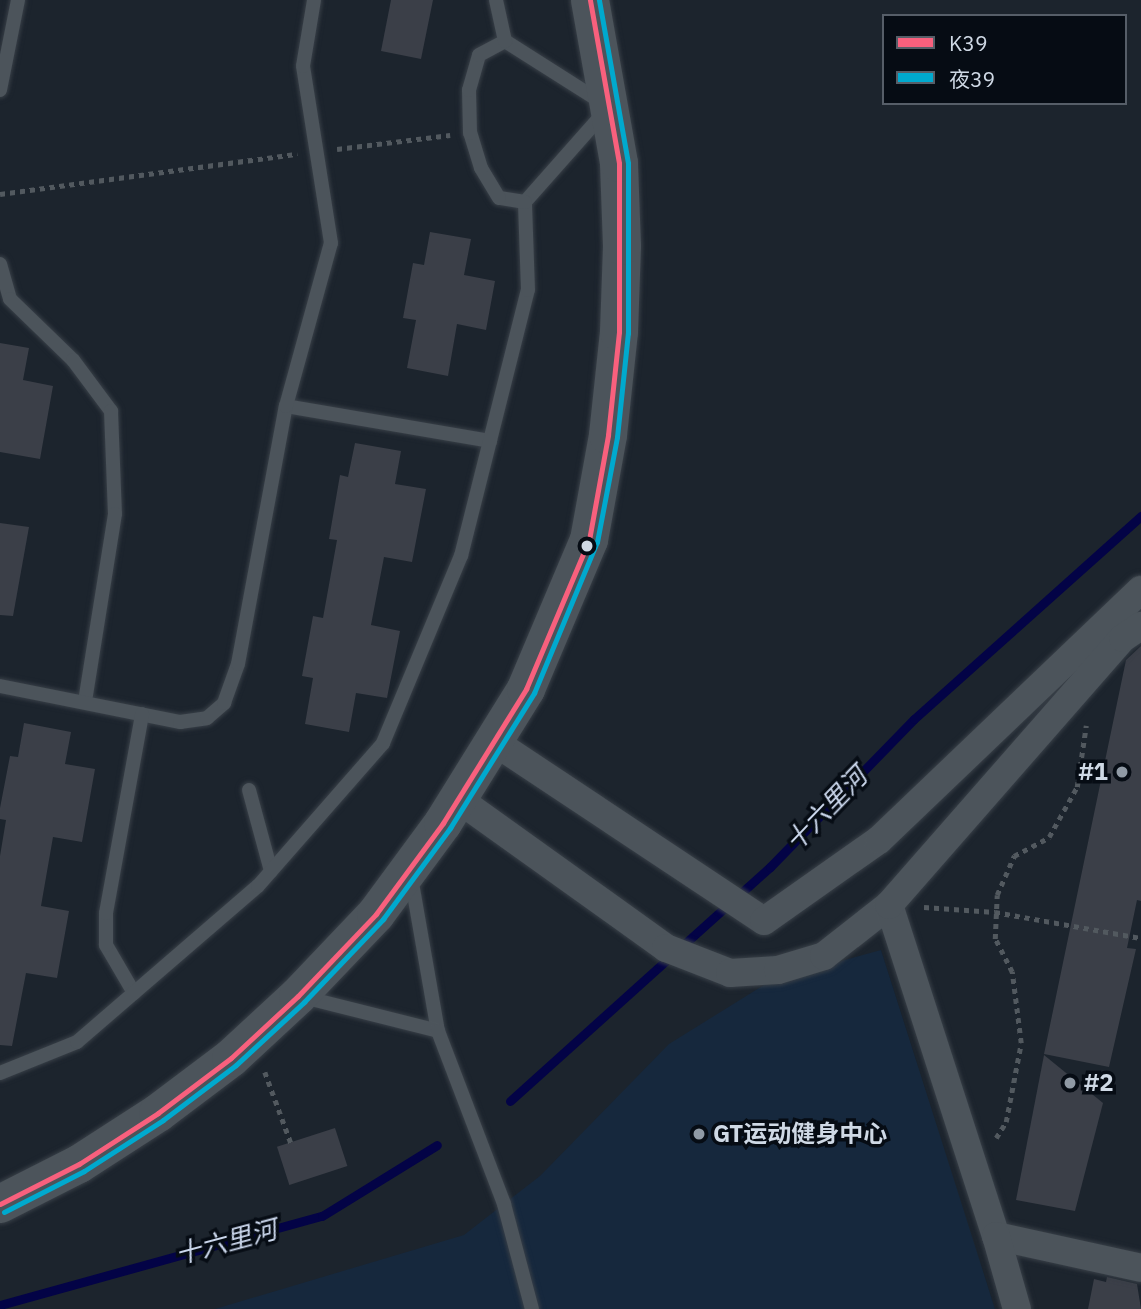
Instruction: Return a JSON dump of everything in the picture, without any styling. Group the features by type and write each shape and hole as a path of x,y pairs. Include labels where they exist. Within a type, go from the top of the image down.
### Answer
{"street":[{"path":"0,1204 79,1164 158,1113 252,1038 298,996 376,914 457,799 526,689 589,540 608,435 622,268 619,163 590,0"},
{"path":"494,741 764,921 879,840 1141,590"},
{"path":"457,799 666,948 730,973 778,970 824,956 889,905 1124,638 1141,626"},
{"path":"889,905 1017,1309"},
{"path":"996,1236 1141,1268"}],"lane":[{"path":"0,90 18,0"},
{"path":"0,686 180,722 207,718 224,702 238,664 286,406 331,243 303,66 314,0"},
{"path":"0,1073 77,1042 134,993 271,871 383,743 461,556 528,290 525,202 610,107 505,41 496,0"},
{"path":"505,41 479,55 469,90 470,133 481,168 499,198 525,202"},
{"path":"0,264 10,299 73,360 111,411 115,514 85,701"},
{"path":"286,406 490,441"},
{"path":"134,993 106,945 106,913 142,714"},
{"path":"249,790 271,871"},
{"path":"409,868 438,1031 505,1204 532,1309"},
{"path":"298,996 438,1031"}],"path":[{"path":"0,194 470,133"},
{"path":"975,1171 1006,1122 1021,1043 1012,972 995,939 995,912 1009,865 1024,847 1049,837 1076,787 1087,720"},
{"path":"889,905 995,912 1141,938"},
{"path":"252,1038 291,1143"}],"shaded area":[{"path":"881,950 995,1309 215,1309 464,1235 540,1176 669,1044 772,980"}],"building":[{"path":"391,0 433,0 421,59 381,51"},
{"path":"430,232 471,239 464,275 495,281 486,330 457,324 448,376 407,368 416,320 403,318 413,263 424,265"},
{"path":"0,343 29,348 23,380 53,386 40,459 0,452"},
{"path":"355,443 401,451 395,484 426,489 412,562 384,557 371,625 400,631 387,698 356,693 349,732 305,724 313,678 302,676 313,616 323,618 337,540 329,539 340,475 348,477"},
{"path":"0,523 29,527 13,616 0,615"},
{"path":"1141,646 1141,901 1137,900 1127,948 1136,949 1109,1067 1044,1054 1126,660"},
{"path":"24,723 71,732 65,764 95,769 82,842 53,837 41,906 69,911 57,978 26,973 12,1046 0,1045 0,856 6,820 0,819 0,808 10,756 18,757"},
{"path":"1044,1055 1103,1103 1075,1211 1016,1200"},
{"path":"335,1128 347,1166 289,1185 277,1147"},
{"path":"1107,1277 1137,1284 1141,1309 1088,1309 1094,1279 1106,1282"}],"waterway":[{"name":"十六里河","path":"510,1101 770,867 914,719 1141,516"},
{"name":"十六里河","path":"0,1305 322,1216 437,1145"}],"transit line":[{"name":"K39","path":"0,1204 79,1164 158,1113 231,1058 298,996 376,914 443,823 526,689 589,540 608,435 619,332 619,163 590,0"},
{"name":"夜39","path":"4,1212 84,1171 163,1120 236,1065 304,1002 383,919 450,828 534,693 597,542 617,437 628,333 628,163 599,0"}],"place":[{"name":"#1","path":"1122,772"},
{"name":"#2","path":"1070,1083"},
{"name":"GT运动健身中心","path":"699,1134"}]}
